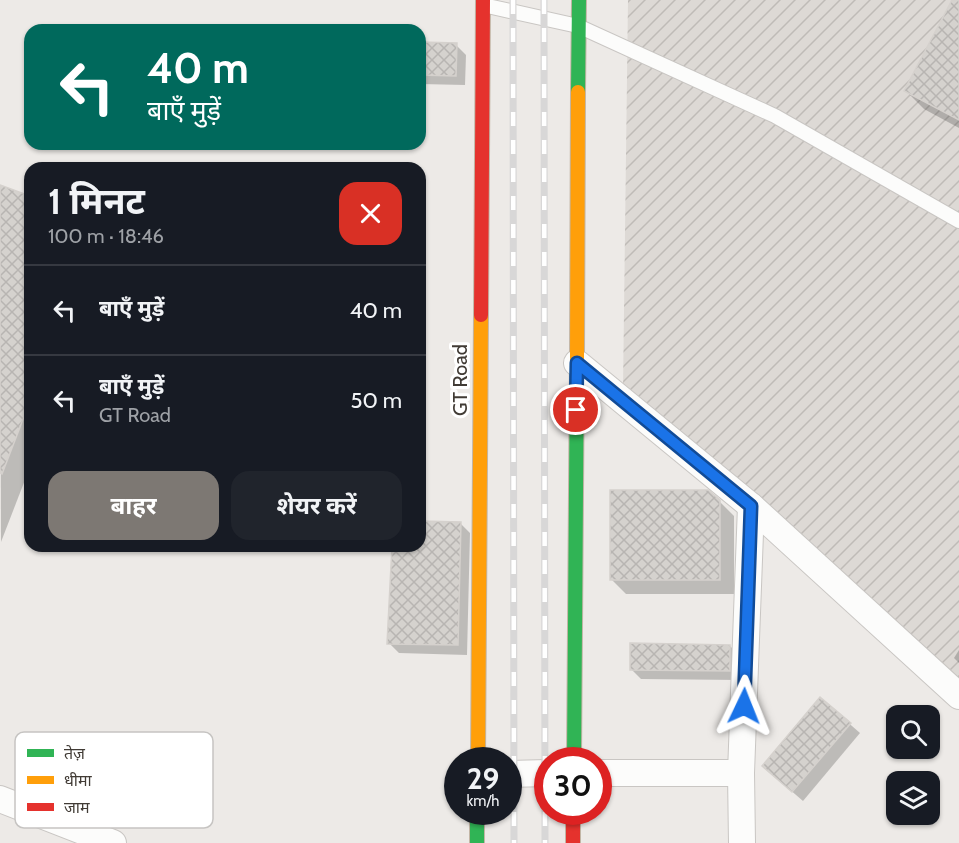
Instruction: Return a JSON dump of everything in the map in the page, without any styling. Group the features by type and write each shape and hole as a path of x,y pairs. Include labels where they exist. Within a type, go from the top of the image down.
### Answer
{"highway":[{"path":"574,747 579,0"},
{"name":"GT Road","path":"478,747 483,3"},
{"path":"477,825 477,843"},
{"path":"573,825 573,843"}],"street":[{"path":"577,363 751,506 959,696"},
{"path":"742,843 741,773 751,506"},
{"path":"612,773 741,773"},
{"path":"0,799 15,805"},
{"path":"74,828 113,843"}],"lane":[{"path":"483,3 579,26 775,116 959,221"}],"shaded area":[{"path":"628,0 959,0 959,704 623,390"}],"building":[{"path":"952,0 959,0 959,120 904,91"},
{"path":"426,42 457,43 456,76 426,75"},
{"path":"0,185 24,194 24,417 2,474 0,473"},
{"path":"610,490 708,490 720,500 720,580 610,580"},
{"path":"426,521 461,522 458,645 387,644 392,552 426,552"},
{"path":"630,643 730,645 730,671 630,670"},
{"path":"820,697 851,723 792,792 762,766"}],"railway":[{"path":"513,0 514,843"},
{"path":"544,0 545,843"}],"traffic: fast":[{"path":"578,92 579,0"},
{"path":"574,747 577,359"},
{"path":"477,825 477,843"}],"traffic: slow":[{"path":"577,359 578,92"},
{"path":"478,747 481,315"}],"traffic: jam":[{"path":"481,315 483,0"},
{"path":"573,825 573,843"}],"route":[{"path":"576,410 577,363 751,506 744,706"}]}
